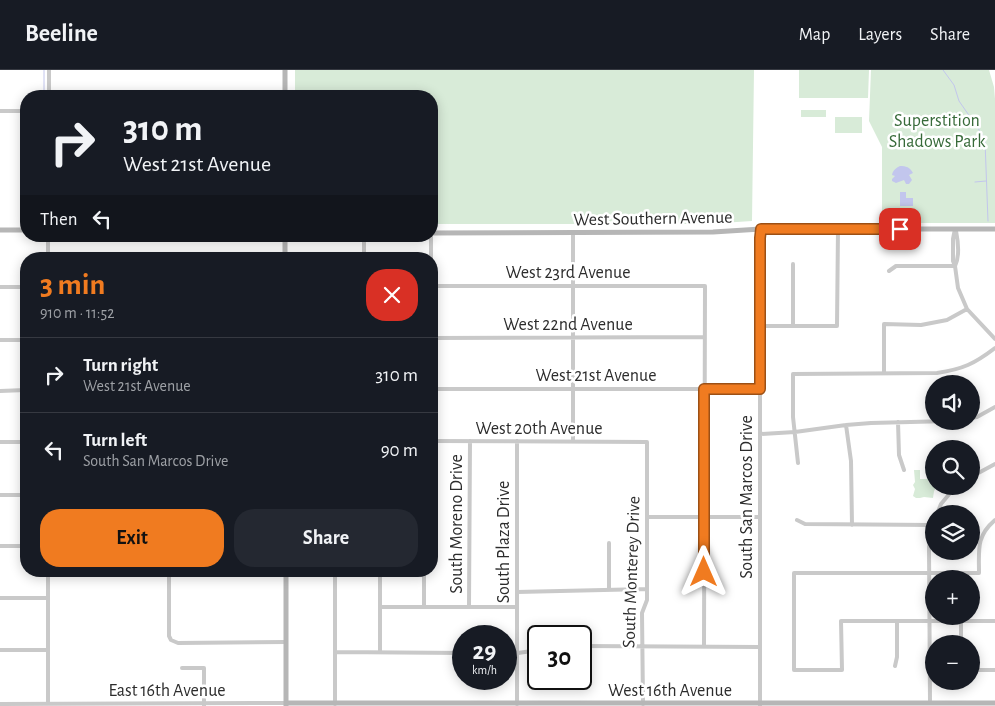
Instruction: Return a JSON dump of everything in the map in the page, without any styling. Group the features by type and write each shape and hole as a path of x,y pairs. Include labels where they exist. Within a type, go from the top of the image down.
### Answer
{"main road":[{"path":"285,70 285,90"},
{"name":"West Southern Avenue","path":"438,232 995,229"},
{"path":"0,230 20,230"},
{"path":"286,577 286,705"},
{"name":"West 16th Avenue","path":"286,705 995,703"}],"street":[{"path":"48,70 49,90"},
{"path":"0,111 20,111"},
{"name":"South San Marcos Drive","path":"760,705 761,229"},
{"path":"760,326 837,326 838,229"},
{"path":"955,229 958,239 958,261 955,266 958,288 966,309 995,339"},
{"path":"573,232 573,441"},
{"path":"793,264 793,326"},
{"path":"889,271 896,266 955,266"},
{"name":"West 23rd Avenue","path":"438,286 705,286 704,337"},
{"path":"0,287 20,287"},
{"path":"884,373 884,324 920,325 947,320 966,309"},
{"path":"704,337 704,646"},
{"name":"West 22nd Avenue","path":"438,338 704,337"},
{"path":"0,340 20,340"},
{"path":"798,463 793,417 794,374 937,373 959,369 981,359 995,348"},
{"name":"West 21st Avenue","path":"438,389 760,389"},
{"path":"0,391 20,390"},
{"path":"980,415 995,407"},
{"path":"760,434 794,432 846,425 925,421"},
{"path":"898,422 899,455 904,470"},
{"path":"846,425 851,461 852,525"},
{"name":"West 20th Avenue","path":"438,441 647,442"},
{"name":"South Moreno Drive","path":"469,607 470,441"},
{"name":"South Plaza Drive","path":"517,441 517,704"},
{"path":"0,442 20,442"},
{"name":"South Monterey Drive","path":"643,704 642,613 647,600 647,442"},
{"path":"980,473 995,464"},
{"path":"0,494 20,494"},
{"path":"941,505 948,495"},
{"path":"647,517 760,517"},
{"path":"797,520 805,524 925,523"},
{"path":"979,570 979,543 986,527 995,520"},
{"path":"609,543 609,590"},
{"path":"0,546 20,546"},
{"path":"925,573 794,574 794,670 842,670 842,621 925,621"},
{"path":"48,577 48,705"},
{"path":"169,577 169,636 171,640 178,643 286,642"},
{"path":"335,577 335,704"},
{"path":"380,577 380,652"},
{"path":"424,577 424,607"},
{"path":"517,592 647,589"},
{"path":"0,598 48,598"},
{"path":"380,607 517,607"},
{"path":"894,666 897,657 897,621"},
{"path":"980,622 995,622"},
{"path":"930,625 930,703"},
{"path":"592,646 760,647"},
{"path":"0,650 48,650"},
{"path":"335,652 452,653"},
{"path":"518,653 527,652"},
{"path":"182,668 204,668 204,705"},
{"path":"980,670 995,670"},
{"name":"East 16th Avenue","path":"0,704 286,705"}],"green space":[{"path":"295,70 754,70 752,221 706,224 438,224 438,90 295,90"},
{"path":"799,70 869,70 868,98 799,98"},
{"name":"Superstition Shadows Park","path":"871,70 989,70 995,99 995,223 882,223 882,147 869,121"},
{"path":"801,110 826,110 826,117 801,117"},
{"path":"835,117 862,117 862,133 835,133"},
{"path":"914,470 920,470 920,479 925,479 925,495 933,495 933,498 916,498 913,496 915,489 913,485 915,482"}],"water":[{"path":"900,166 908,167 913,173 909,175 912,180 909,184 906,184 904,180 896,183 892,181 895,176 892,175 893,172"},
{"path":"900,192 906,192 906,198 913,198 913,206 900,206"}],"waterway":[{"path":"44,70 44,90"},
{"path":"943,70 954,85 959,101 985,141 988,221"},
{"path":"975,182 986,181"}],"route":[{"path":"704,572 704,389 760,389 761,229 900,229"}]}
